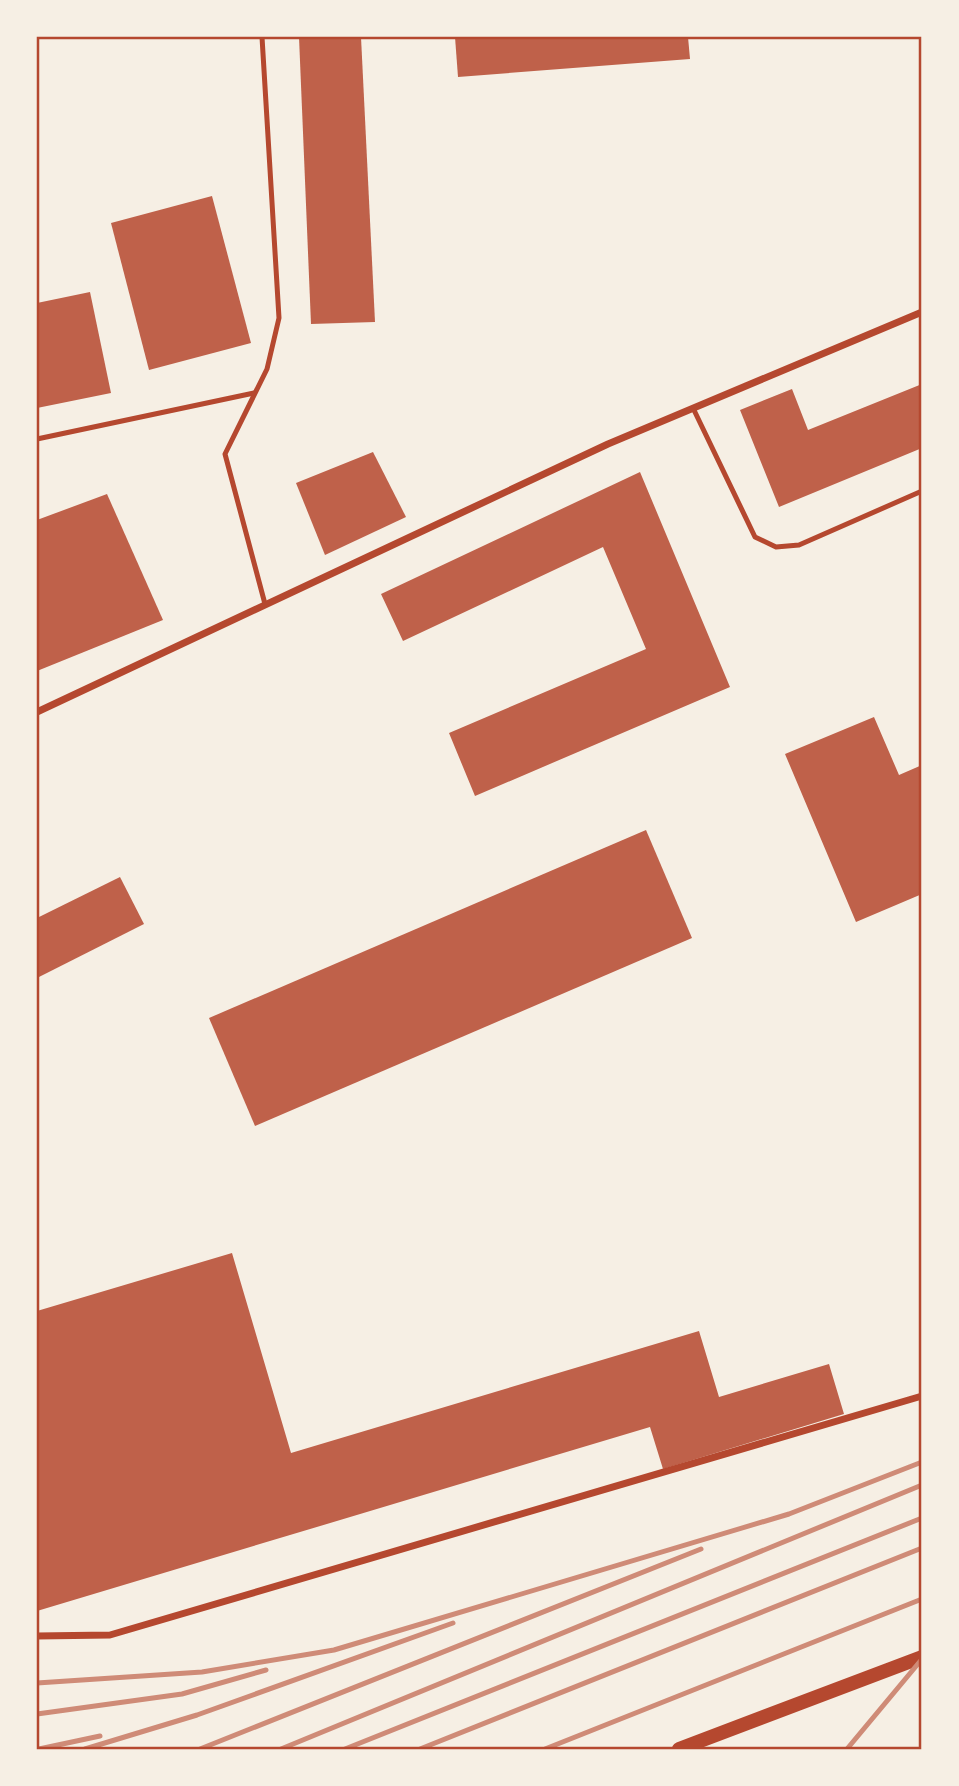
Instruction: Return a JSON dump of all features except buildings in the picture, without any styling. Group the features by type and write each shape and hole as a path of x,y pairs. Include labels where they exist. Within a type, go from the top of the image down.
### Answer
{"main road":[{"path":"679,1749 922,1657"}],"street":[{"path":"37,712 596,449 922,312"},
{"path":"37,1636 110,1635 922,1396"}],"lane":[{"path":"262,37 279,318 267,369 225,454 265,604"},
{"path":"37,439 254,393"},
{"path":"693,408 755,537 776,547 799,545 922,491"}],"railway":[{"path":"37,1683 202,1672 334,1650 789,1514 922,1462"},
{"path":"281,1749 922,1485"},
{"path":"345,1749 922,1518"},
{"path":"420,1749 922,1548"},
{"path":"200,1749 701,1549"},
{"path":"545,1749 922,1599"},
{"path":"85,1749 197,1715 453,1623"},
{"path":"847,1749 922,1659"},
{"path":"37,1714 182,1694 266,1670"},
{"path":"39,1749 100,1736"}]}
